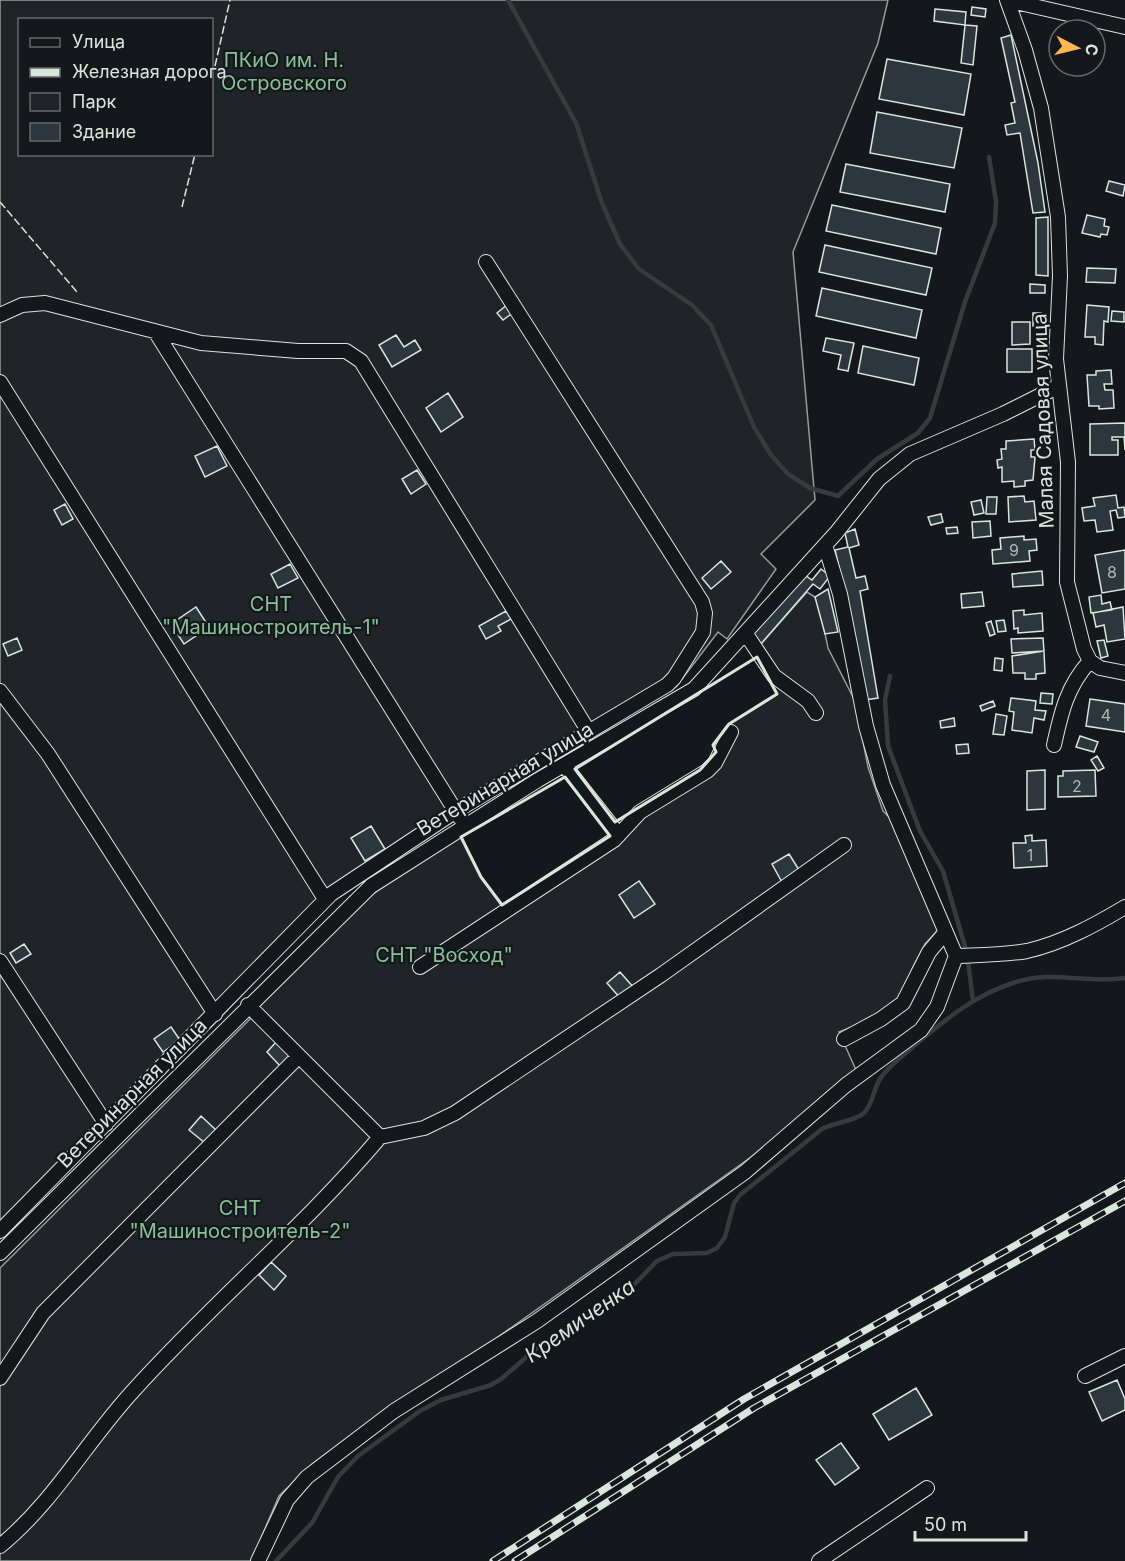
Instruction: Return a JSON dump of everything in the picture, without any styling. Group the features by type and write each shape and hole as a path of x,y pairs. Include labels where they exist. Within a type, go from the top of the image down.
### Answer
{"street":[{"path":"1007,0 1125,27"},
{"name":"Малая Садовая улица","path":"1007,0 1032,72 1054,185 1060,250 1056,360 1068,462 1067,582 1084,649 1090,661"},
{"path":"0,1231 215,1014 325,899 456,812 674,678 700,638 705,613 702,603 486,262"},
{"path":"0,315 22,305 45,303 201,343 298,351 346,351 361,361 589,732"},
{"path":"155,332 465,826"},
{"path":"0,382 325,899"},
{"name":"Ветеринарная улица","path":"0,1253 248,1005 371,886 564,765 694,689 825,545 879,479 910,454 1003,414 1059,386"},
{"path":"258,1561 287,1500 307,1477 394,1411 537,1321 745,1172 846,1085 921,1030 937,1007 956,956 929,890 894,815 876,764 840,594 825,545"},
{"path":"746,634 774,676 808,701 816,713"},
{"path":"1054,745 1066,696 1072,683 1090,661 1107,670 1125,673"},
{"path":"0,691 48,754 215,1014"},
{"path":"420,967 619,835 640,812 707,771 719,758 731,732"},
{"path":"564,765 619,835"},
{"path":"0,1546 47,1498 132,1392 334,1190 380,1137 424,1128 455,1113 661,975 844,845"},
{"path":"956,956 1019,952 1052,944 1098,923 1125,907"},
{"path":"844,1039 881,1019 903,1003 929,952 945,933"},
{"path":"0,961 106,1124"},
{"path":"248,1005 380,1137"},
{"path":"0,1378 43,1313 299,1056"},
{"path":"1085,1376 1125,1356"},
{"path":"819,1561 927,1488"}],"green space":[{"name":"СНТ \"Машиностроитель-1\"","path":"0,0 888,0 878,43 793,252 815,500 761,554 776,569 727,639 718,632 676,687 456,819 334,898 216,1022 0,1239"},
{"path":"807,592 815,597 819,604 828,648 855,701 868,767 883,811 890,818 938,930 925,944 912,969 904,996 862,1023 839,1032 856,1070 775,1140 491,1342 391,1405 312,1464 279,1496 251,1561 0,1561 0,1268 371,895 461,837 481,877 502,905 610,836 606,829 615,822 700,770 716,752 713,745 729,724 777,694 757,657 760,645"}],"building":[{"path":"972,7 986,9 985,17 971,15"},
{"path":"935,9 966,12 965,25 934,21"},
{"path":"965,25 977,26 973,65 961,63"},
{"path":"1011,35 1038,163 1045,212 1033,213 1020,133 1007,135 1005,125 1015,123 1011,103 1015,102 1001,38"},
{"path":"887,59 971,74 964,115 879,99"},
{"path":"877,112 962,128 954,168 870,153"},
{"path":"846,164 950,184 945,212 840,192"},
{"path":"1109,181 1125,185 1123,196 1106,191"},
{"path":"832,205 941,228 936,254 826,231"},
{"path":"1087,215 1105,219 1104,226 1109,227 1107,235 1101,234 1100,237 1082,233"},
{"path":"1048,217 1048,276 1036,275 1036,218"},
{"path":"825,245 932,268 926,295 819,272"},
{"path":"1087,268 1116,269 1115,283 1086,282"},
{"path":"1030,284 1045,285 1045,293 1030,293"},
{"path":"822,288 922,310 916,338 816,316"},
{"path":"508,304 514,312 503,320 497,313"},
{"path":"1087,305 1109,307 1108,322 1104,321 1103,345 1095,344 1095,337 1085,337"},
{"path":"1112,311 1124,312 1124,322 1111,321"},
{"path":"1033,313 1041,313 1040,326 1033,326"},
{"path":"1012,322 1030,322 1030,344 1012,345"},
{"path":"396,335 404,347 415,340 421,350 392,367 379,345"},
{"path":"826,338 854,343 848,371 838,369 841,355 823,351"},
{"path":"863,346 919,358 914,385 858,373"},
{"path":"1007,349 1032,349 1032,372 1007,372"},
{"path":"1111,370 1112,384 1104,384 1105,390 1113,390 1114,408 1099,409 1099,406 1089,406 1087,375 1096,375 1096,371"},
{"path":"448,393 463,417 441,432 426,408"},
{"path":"1125,423 1125,450 1124,437 1112,437 1112,440 1118,440 1118,455 1090,455 1090,424"},
{"path":"1034,439 1035,450 1031,450 1031,457 1035,457 1033,480 1025,481 1025,486 1014,487 1014,481 1002,482 1002,467 998,468 997,460 1002,459 1001,449 1006,449 1006,441"},
{"path":"217,446 227,466 205,477 195,456"},
{"path":"417,470 426,484 411,494 402,479"},
{"path":"1116,495 1118,508 1124,507 1125,517 1118,518 1116,510 1110,511 1113,530 1097,532 1095,520 1084,521 1082,508 1095,506 1093,498"},
{"path":"1024,496 1025,502 1034,501 1036,520 1009,522 1008,497"},
{"path":"987,497 997,497 996,514 986,514"},
{"path":"981,500 984,513 974,515 971,502"},
{"path":"65,504 73,519 62,525 54,510"},
{"path":"941,514 943,522 931,525 928,517"},
{"path":"990,521 991,536 973,538 972,522"},
{"path":"957,527 958,533 947,534 946,528"},
{"path":"855,529 859,545 849,548 856,578 865,576 868,589 860,591 878,698 865,700 854,631 835,550 848,547 845,533"},
{"path":"1024,536 1024,540 1036,539 1037,550 1029,551 1030,561 993,564 992,550 1001,549 1000,538"},
{"path":"1125,550 1125,589 1102,593 1095,555"},
{"path":"721,561 731,572 711,589 702,578"},
{"path":"290,564 298,578 278,588 271,574"},
{"path":"821,569 830,576 820,589 813,584 760,645 751,636 806,576 812,580"},
{"path":"1042,571 1043,585 1013,587 1012,574"},
{"path":"828,589 838,632 825,634 815,597"},
{"path":"982,592 984,606 962,608 961,594"},
{"path":"1101,595 1102,604 1110,602 1112,610 1091,613 1089,597"},
{"path":"196,607 209,627 184,644 171,624"},
{"path":"1123,607 1125,639 1107,642 1104,625 1096,627 1093,613"},
{"path":"1024,610 1024,615 1042,613 1043,631 1018,633 1018,628 1014,629 1013,611"},
{"path":"506,611 511,619 498,626 501,631 486,639 479,626"},
{"path":"1004,620 1006,631 998,632 996,621"},
{"path":"991,621 995,634 990,636 986,623"},
{"path":"17,638 22,650 8,656 3,644"},
{"path":"1043,638 1044,651 1012,653 1011,639"},
{"path":"1104,640 1108,656 1101,658 1097,641"},
{"path":"1044,651 1045,673 1036,674 1036,679 1025,679 1025,673 1013,673 1012,656"},
{"path":"995,658 1003,659 1002,671 994,670"},
{"path":"1041,693 1053,694 1052,704 1040,703"},
{"path":"1011,698 1036,701 1035,710 1046,711 1044,720 1034,718 1032,733 1012,730 1014,712 1009,711"},
{"path":"1090,699 1125,704 1125,732 1086,726"},
{"path":"993,701 995,706 982,711 980,706"},
{"path":"996,714 1007,716 1004,735 993,734"},
{"path":"954,718 955,726 941,728 940,721"},
{"path":"1080,736 1098,742 1094,752 1076,747"},
{"path":"968,744 969,753 957,754 956,745"},
{"path":"1097,756 1104,768 1098,771 1091,760"},
{"path":"1045,770 1045,809 1027,810 1027,771"},
{"path":"1095,770 1096,796 1058,797 1058,776 1063,776 1063,771"},
{"path":"371,826 385,849 365,861 351,838"},
{"path":"1032,835 1032,841 1046,840 1047,866 1014,868 1013,843 1026,843 1025,836"},
{"path":"789,854 801,873 783,884 772,864"},
{"path":"639,881 655,904 634,918 619,895"},
{"path":"24,944 31,954 16,963 10,953"},
{"path":"620,972 634,988 621,999 607,983"},
{"path":"171,1027 180,1040 163,1052 154,1039"},
{"path":"277,1041 292,1056 281,1067 267,1052"},
{"path":"201,1116 216,1130 205,1143 189,1130"},
{"path":"271,1262 286,1276 274,1290 259,1275"},
{"path":"1117,1380 1125,1399 1125,1410 1102,1421 1089,1392"},
{"path":"916,1388 932,1415 889,1440 873,1414"},
{"path":"841,1443 859,1468 835,1485 816,1460"}],"waterway":[{"path":"508,0 576,123 602,203 620,244 639,269 692,305 711,325 754,427 771,455 788,474 810,488 838,496 877,459 918,433 930,418 965,302 995,223 996,201 989,157"},
{"path":"890,676 885,700 888,746 920,831 943,871 966,950"},
{"path":"968,961 973,1001"},
{"name":"Кремиченка","path":"276,1561 312,1523 338,1477 358,1456 420,1411 441,1400 491,1385 501,1379 537,1348 626,1293 657,1261 673,1254 707,1253 717,1248 725,1237 734,1203 740,1195 822,1129 864,1113 870,1105 879,1080 889,1068 962,1008 1001,987 1030,979 1043,977 1125,978"}],"railway":[{"path":"493,1561 744,1399 1125,1183"},
{"path":"515,1561 754,1408 1125,1201"}],"fence":[{"path":"215,66 230,0"},
{"path":"182,207 195,156"},
{"path":"0,202 77,292"}],"wall":[{"path":"757,657 777,694 729,724 713,745 716,752 700,770 615,822 575,769 757,657"},
{"path":"565,777 610,836 502,905 481,877 461,837 565,777"}],"park label":[{"name":"ПКиО им. Н. Островского","path":"284,72"},
{"name":"СНТ \"Восход\"","path":"444,955"},
{"name":"СНТ \"Машиностроитель-2\"","path":"240,1220"}]}
